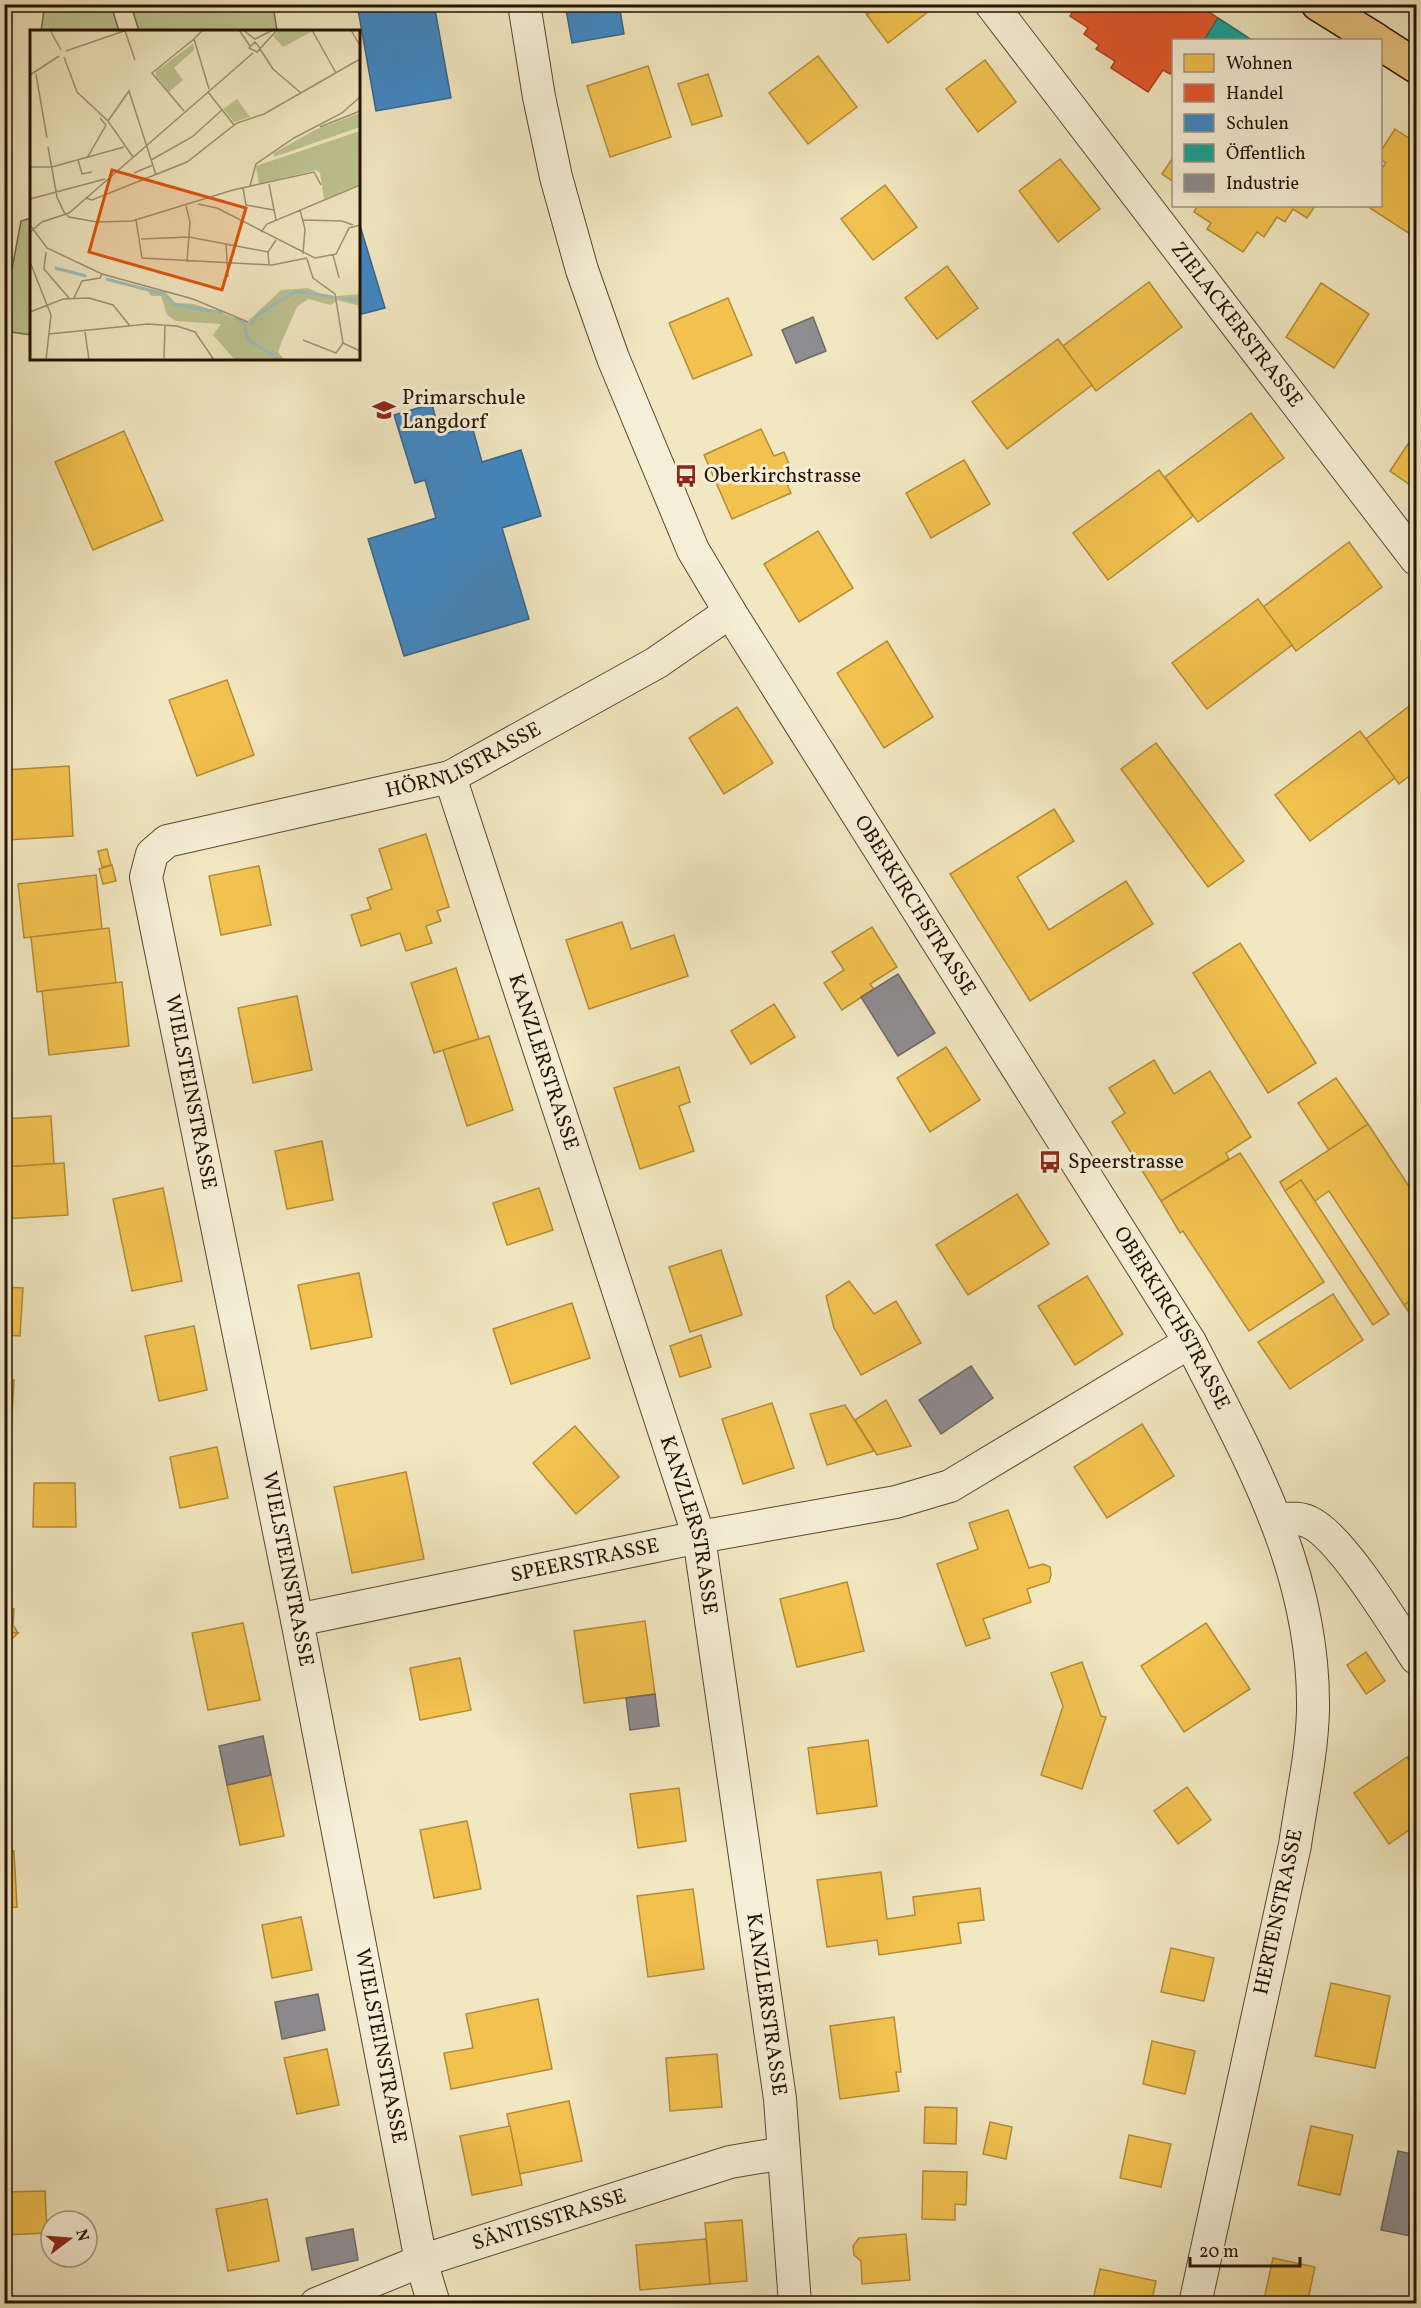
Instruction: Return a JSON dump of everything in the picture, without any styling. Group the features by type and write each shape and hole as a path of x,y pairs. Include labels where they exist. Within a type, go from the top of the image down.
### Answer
{"main road":[{"path":"1319,5 1374,39"},
{"path":"1382,45 1416,66"}],"street":[{"name":"OBERKIRCHSTRASSE","path":"524,4 539,97 556,177 582,270 613,358 693,550 1190,1342 1254,1467 1277,1519"},
{"name":"ZIELACKERSTRASSE","path":"991,4 1416,559"},
{"name":"HÖRNLISTRASSE","path":"167,841 450,777 656,663 730,612"},
{"name":"KANZLERSTRASSE","path":"450,777 699,1537 780,2099 795,2304"},
{"name":"WIELSTEINSTRASSE","path":"167,841 152,854 146,877 297,1620 422,2261 434,2304"},
{"name":"SPEERSTRASSE","path":"297,1620 699,1537 896,1502 950,1486 1190,1342"},
{"path":"1277,1519 1308,1521 1331,1539 1364,1581 1416,1658"},
{"name":"HERTENSTRASSE","path":"1195,2304 1295,1845 1313,1710 1309,1654 1297,1582 1277,1519"},
{"name":"SÄNTISSTRASSE","path":"316,2304 422,2261 730,2162 784,2153"}],"green space":[{"path":"45,4 111,5 119,30 41,30"},
{"path":"131,5 273,5 277,30 139,30"},
{"path":"30,219 30,335 4,331 5,306 21,221"}],"building: Wohnen":[{"path":"859,4 880,4 867,15"},
{"path":"880,4 938,4 888,43 867,15"},
{"path":"818,56 857,107 808,144 769,93"},
{"path":"985,60 1016,102 978,132 946,89"},
{"path":"648,66 671,137 610,157 587,86"},
{"path":"708,74 722,116 692,125 678,84"},
{"path":"1395,129 1416,143 1416,230 1413,236 1369,207 1382,207 1382,168 1386,163 1382,160 1382,149"},
{"path":"1060,159 1100,209 1058,242 1019,191"},
{"path":"1172,159 1172,181 1162,174"},
{"path":"885,185 917,227 873,260 841,219"},
{"path":"1196,207 1314,207 1307,218 1293,209 1285,222 1277,217 1264,237 1257,232 1243,252 1207,229 1211,223 1194,212"},
{"path":"947,266 978,308 937,339 905,298"},
{"path":"1149,282 1182,327 1096,391 1063,346"},
{"path":"1321,283 1369,314 1334,368 1286,337"},
{"path":"728,298 752,355 693,379 669,323"},
{"path":"1058,339 1092,385 1007,449 972,402"},
{"path":"1251,413 1284,458 1198,522 1165,477"},
{"path":"761,429 774,456 784,452 792,471 783,475 791,493 732,519 704,455"},
{"path":"124,431 163,520 93,550 55,462"},
{"path":"1416,432 1416,489 1390,471"},
{"path":"964,460 990,504 931,538 906,493"},
{"path":"1159,470 1193,516 1108,580 1073,533"},
{"path":"818,531 853,588 799,622 764,564"},
{"path":"1349,542 1382,587 1296,651 1263,607"},
{"path":"1258,599 1292,645 1207,709 1172,663"},
{"path":"887,641 933,717 884,748 837,673"},
{"path":"227,680 254,755 197,776 169,700"},
{"path":"1416,701 1416,771 1399,784 1366,739"},
{"path":"737,707 773,763 724,794 689,738"},
{"path":"1360,731 1395,778 1310,841 1275,795"},
{"path":"1156,743 1244,861 1208,887 1121,769"},
{"path":"69,766 73,836 6,840 4,770"},
{"path":"1054,809 1074,841 1017,877 1049,930 1126,881 1153,924 1030,1001 950,874"},
{"path":"426,834 449,907 437,911 441,921 426,926 432,943 406,951 400,933 361,946 351,915 371,909 367,898 392,889 379,849"},
{"path":"107,849 111,865 102,867 98,851"},
{"path":"112,865 116,881 103,884 99,869"},
{"path":"259,866 271,925 221,935 209,876"},
{"path":"96,875 102,929 24,938 18,884"},
{"path":"622,922 631,949 674,935 688,976 589,1009 566,940"},
{"path":"872,927 897,967 870,984 874,989 842,1010 824,983 844,970 832,952"},
{"path":"109,928 116,983 37,992 31,937"},
{"path":"1240,943 1316,1063 1268,1093 1193,973"},
{"path":"456,968 479,1039 434,1053 411,983"},
{"path":"122,982 129,1046 49,1055 42,991"},
{"path":"297,996 312,1070 253,1083 238,1008"},
{"path":"774,1004 795,1037 751,1064 731,1031"},
{"path":"489,1036 513,1110 467,1126 443,1050"},
{"path":"946,1047 980,1100 930,1132 897,1078"},
{"path":"1154,1060 1174,1094 1210,1071 1251,1137 1226,1153 1229,1159 1161,1201 1112,1122 1125,1113 1109,1088"},
{"path":"679,1067 690,1102 679,1106 694,1151 640,1169 614,1088"},
{"path":"1336,1078 1368,1124 1329,1150 1298,1103"},
{"path":"51,1116 54,1164 4,1167 4,1119"},
{"path":"1368,1124 1416,1197 1416,1297 1404,1305 1329,1191 1315,1201 1301,1180 1285,1191 1280,1182"},
{"path":"322,1141 333,1200 287,1209 275,1151"},
{"path":"1240,1153 1324,1282 1249,1331 1183,1231 1180,1233 1161,1201"},
{"path":"64,1163 68,1215 4,1219 4,1167"},
{"path":"1301,1180 1389,1314 1373,1325 1285,1191"},
{"path":"163,1188 182,1281 132,1291 113,1199"},
{"path":"539,1188 553,1230 507,1245 493,1203"},
{"path":"1017,1194 1049,1244 968,1295 936,1245"},
{"path":"721,1250 742,1315 690,1332 669,1267"},
{"path":"359,1273 372,1337 311,1349 298,1285"},
{"path":"1087,1276 1123,1334 1075,1365 1038,1306"},
{"path":"849,1281 874,1314 896,1301 921,1343 861,1375 834,1328 826,1296"},
{"path":"4,1287 23,1288 20,1336 4,1335"},
{"path":"1333,1294 1363,1340 1290,1389 1258,1342"},
{"path":"1416,1297 1416,1323 1404,1305"},
{"path":"572,1303 590,1358 511,1384 493,1329"},
{"path":"194,1326 207,1390 159,1401 145,1336"},
{"path":"701,1335 711,1367 680,1377 670,1346"},
{"path":"4,1380 14,1380 11,1434 4,1434"},
{"path":"886,1400 911,1446 877,1455 855,1420"},
{"path":"772,1403 794,1468 743,1484 722,1419"},
{"path":"845,1405 874,1451 827,1465 810,1414"},
{"path":"1142,1424 1174,1476 1107,1518 1074,1467"},
{"path":"575,1426 619,1477 576,1514 533,1463"},
{"path":"217,1447 228,1498 180,1508 170,1457"},
{"path":"406,1472 424,1559 352,1573 334,1487"},
{"path":"34,1483 75,1483 76,1527 33,1527"},
{"path":"1008,1510 1029,1568 1043,1564 1050,1567 1049,1582 1027,1589 1031,1602 983,1619 990,1638 966,1646 937,1564 978,1549 969,1523"},
{"path":"847,1582 864,1651 797,1667 780,1599"},
{"path":"4,1608 14,1609 13,1625 18,1633 4,1632"},
{"path":"645,1621 655,1694 584,1703 574,1631"},
{"path":"243,1623 260,1700 208,1710 192,1633"},
{"path":"1206,1623 1250,1689 1184,1732 1141,1666"},
{"path":"4,1632 18,1633 12,1639 11,1656 4,1655"},
{"path":"1366,1652 1385,1681 1366,1694 1347,1665"},
{"path":"460,1658 471,1710 420,1720 410,1668"},
{"path":"1082,1662 1101,1716 1106,1717 1082,1789 1041,1775 1063,1706 1051,1673"},
{"path":"868,1740 877,1806 817,1814 808,1748"},
{"path":"1407,1757 1416,1772 1416,1825 1389,1844 1354,1793"},
{"path":"271,1775 284,1836 240,1845 227,1785"},
{"path":"1187,1787 1211,1820 1178,1844 1154,1811"},
{"path":"679,1788 686,1841 638,1848 630,1794"},
{"path":"467,1821 481,1889 434,1898 420,1830"},
{"path":"4,1851 14,1851 17,1907 4,1908"},
{"path":"881,1872 887,1919 915,1915 913,1897 980,1888 984,1920 958,1923 961,1943 879,1955 877,1940 827,1947 817,1880"},
{"path":"693,1889 704,1969 648,1977 637,1896"},
{"path":"301,1917 312,1970 272,1978 262,1925"},
{"path":"1171,1948 1214,1958 1204,2001 1161,1992"},
{"path":"1331,1983 1390,1996 1375,2068 1315,2056"},
{"path":"538,1999 552,2069 451,2089 444,2053 473,2048 466,2014"},
{"path":"894,2017 901,2072 896,2072 899,2091 840,2099 830,2026"},
{"path":"1152,2041 1195,2051 1185,2094 1143,2084"},
{"path":"327,2049 339,2105 297,2114 284,2058"},
{"path":"717,2054 722,2107 670,2111 666,2058"},
{"path":"569,2101 582,2161 519,2174 507,2114"},
{"path":"925,2107 957,2108 956,2144 924,2143"},
{"path":"990,2122 1012,2127 1006,2159 983,2154"},
{"path":"510,2126 522,2185 472,2195 460,2136"},
{"path":"1311,2126 1353,2135 1340,2195 1298,2185"},
{"path":"1129,2135 1171,2144 1161,2187 1120,2178"},
{"path":"923,2171 967,2172 966,2205 955,2204 955,2220 922,2219"},
{"path":"45,2191 46,2209 39,2209 39,2233 4,2235 4,2192"},
{"path":"267,2199 279,2261 228,2271 216,2209"},
{"path":"742,2220 747,2281 710,2284 705,2223"},
{"path":"906,2234 910,2280 862,2284 861,2261 854,2255 853,2246 859,2238"},
{"path":"706,2239 710,2284 640,2290 636,2245"},
{"path":"1273,2258 1315,2267 1307,2304 1263,2304"},
{"path":"1100,2269 1156,2281 1151,2304 1092,2304"},
{"path":"560,2297 562,2304 539,2304"}],"building: Handel":[{"path":"1067,4 1197,4 1218,18 1205,39 1172,39 1172,71 1170,74 1163,70 1148,92 1111,68 1115,61 1096,49 1099,45 1084,34 1088,28 1070,16 1074,9"}],"building: Schulen":[{"path":"357,4 434,4 451,98 376,111"},
{"path":"565,4 619,4 624,34 572,43"},
{"path":"360,226 385,308 360,314"},
{"path":"432,404 440,435 472,426 482,462 521,450 541,516 502,528 529,619 404,656 368,539 436,518 425,480 415,483 394,415"}],"building: Öffentlich":[{"path":"1218,18 1250,39 1205,39"}],"building: Industrie":[{"path":"813,317 826,351 796,363 782,330"},
{"path":"898,974 935,1033 898,1056 861,997"},
{"path":"971,1366 993,1398 941,1434 919,1400"},
{"path":"655,1694 659,1726 630,1730 626,1698"},
{"path":"263,1736 271,1775 227,1785 219,1746"},
{"path":"318,1994 325,2030 282,2039 275,2002"},
{"path":"1398,2151 1416,2155 1416,2237 1381,2230"},
{"path":"353,2229 358,2260 312,2270 306,2238"}],"place":[{"name":"Primarschule Langdorf","path":"384,410"},
{"name":"Oberkirchstrasse","path":"686,476"},
{"name":"Speerstrasse","path":"1050,1162"}]}
